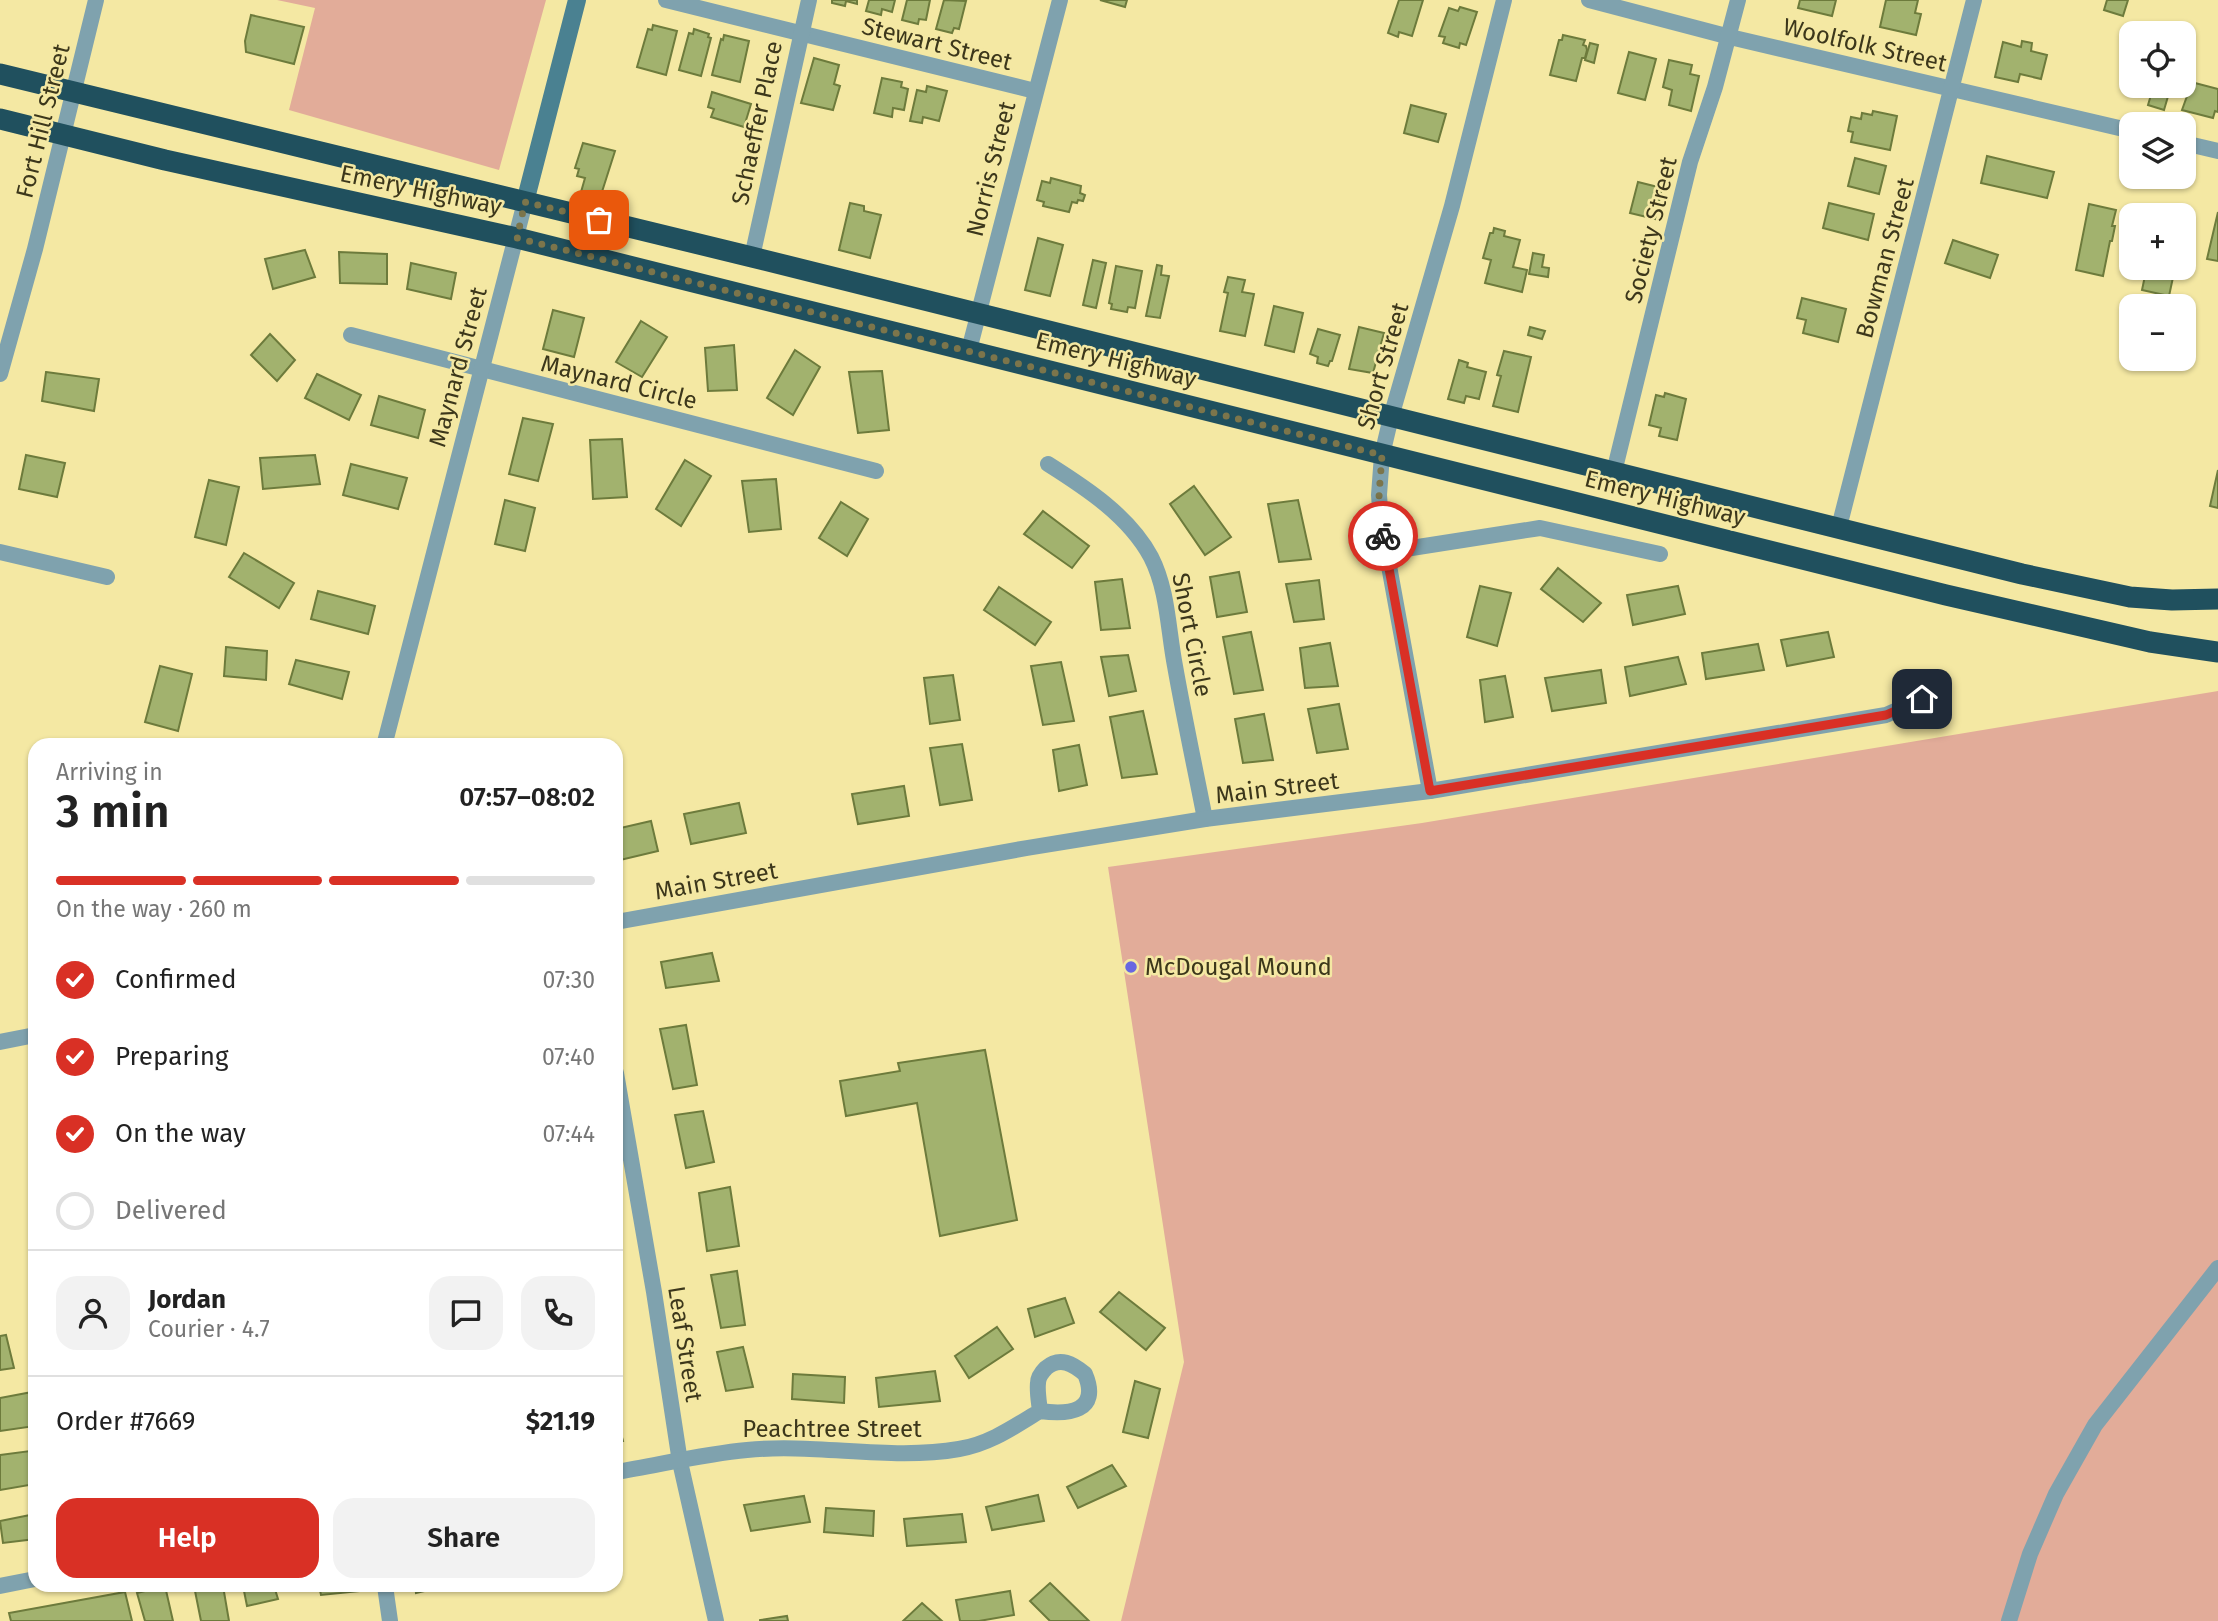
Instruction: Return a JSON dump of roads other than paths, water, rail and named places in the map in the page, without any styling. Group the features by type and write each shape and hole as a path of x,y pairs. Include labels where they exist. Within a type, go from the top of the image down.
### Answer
{"highway":[{"name":"Emery Highway","path":"0,74 752,257 2095,590 2130,597 2218,599"},
{"name":"Emery Highway","path":"0,119 165,160 517,238 1946,596 2150,642 2218,652"}],"street":[{"name":"Fort Hill Street","path":"0,374 4,340 35,249 96,0"},
{"name":"Maynard Street","path":"386,738 577,0"},
{"name":"Stewart Street","path":"666,0 1035,91"},
{"name":"Schaeffer Place","path":"752,257 808,0"},
{"name":"Norris Street","path":"969,350 1060,0"},
{"name":"Short Street","path":"1430,791 1386,552 1379,495 1382,455 1452,206 1504,0"},
{"name":"Woolfolk Street","path":"1589,0 1730,37 2119,128"},
{"name":"Society Street","path":"1614,472 1690,162 1730,37 1738,0"},
{"name":"Bowman Street","path":"1839,527 1974,0"},
{"path":"2196,146 2218,151"},
{"name":"Maynard Circle","path":"351,335 877,471"},
{"name":"Short Circle","path":"1048,464 1090,491 1120,519 1150,555 1161,579 1174,664 1205,819"},
{"path":"1386,552 1540,528 1660,554"},
{"path":"0,552 107,577"},
{"name":"Main Street","path":"623,921 1205,819 1430,791 1886,715 1940,691"},
{"path":"0,1042 28,1036"},
{"name":"Leaf Street","path":"623,1113 680,1462 716,1621"},
{"path":"2009,1621 2029,1554 2056,1494 2095,1425 2218,1268"},
{"name":"Peachtree Street","path":"623,1471 747,1450 830,1449 923,1453 961,1449 996,1438 1040,1411"},
{"path":"0,1586 28,1580"},
{"path":"386,1592 390,1621"}],"place":[{"name":"McDougal Mound","path":"1131,967"}]}
